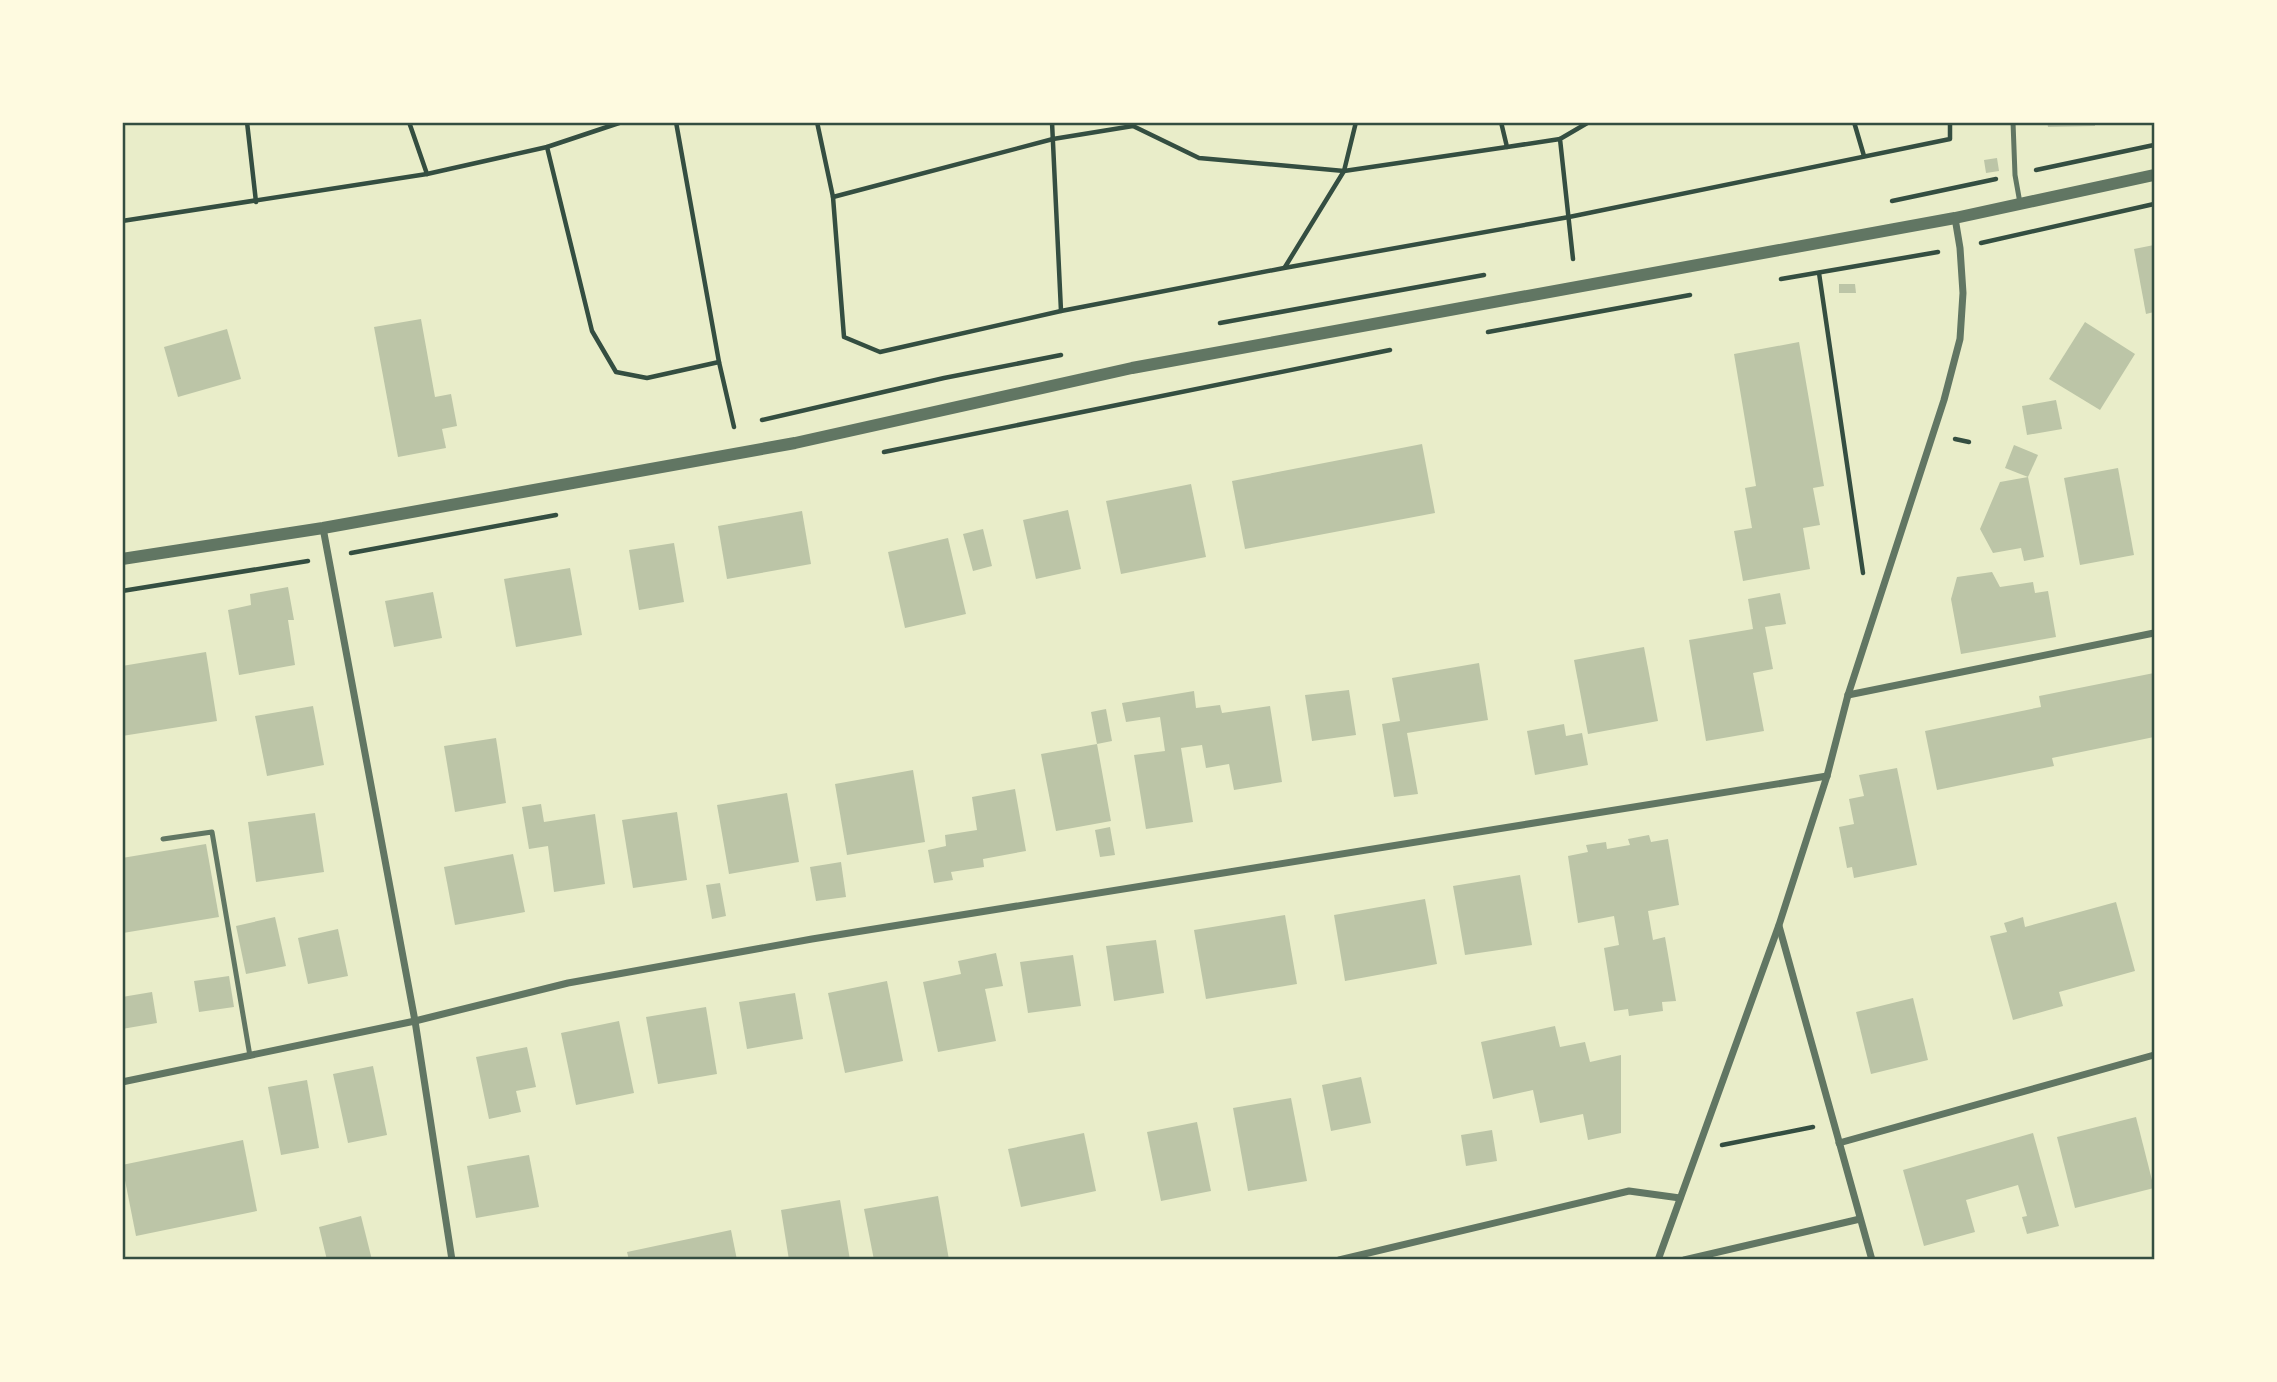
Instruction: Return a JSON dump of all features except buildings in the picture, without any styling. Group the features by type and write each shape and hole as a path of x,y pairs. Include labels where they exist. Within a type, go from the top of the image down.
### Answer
{"street":[{"path":"122,559 323,528 795,443 1132,368 1955,218 2154,175"},
{"path":"1658,1259 1779,925 1827,776 1848,695 1933,435 1959,339 1963,293 1955,218"},
{"path":"323,528 415,1021 452,1259"},
{"path":"1848,695 2154,633"},
{"path":"122,1082 415,1021 568,983 812,939 1827,776"},
{"path":"1779,925 1872,1259"},
{"path":"1839,1143 2154,1055"},
{"path":"1339,1259 1629,1191 1680,1198"},
{"path":"1684,1259 1860,1219"}],"lane":[{"path":"2013,122 2015,175 2020,204"},
{"path":"163,839 212,832 250,1056"}],"path":[{"path":"247,122 256,202"},
{"path":"409,122 427,174"},
{"path":"122,221 427,174 547,147 621,122"},
{"path":"676,122 719,362 734,427"},
{"path":"817,122 833,197 844,337 880,352 1060,311 1569,216 1950,139 1950,122"},
{"path":"1052,122 1060,311"},
{"path":"1284,268 1344,171 1356,122"},
{"path":"1501,122 1507,147"},
{"path":"833,197 1053,139 1133,124 1199,158 1344,171 1560,139 1589,122"},
{"path":"1854,122 1864,156"},
{"path":"1560,139 1573,259"},
{"path":"547,147 592,331 617,372 647,378 719,362"},
{"path":"1768,281 1908,259 2154,204"},
{"path":"1819,273 1863,575"},
{"path":"1487,332 1550,323 1700,293"},
{"path":"876,454 1402,347"},
{"path":"122,591 328,558 559,514"},
{"path":"1697,1150 1834,1123"}]}
